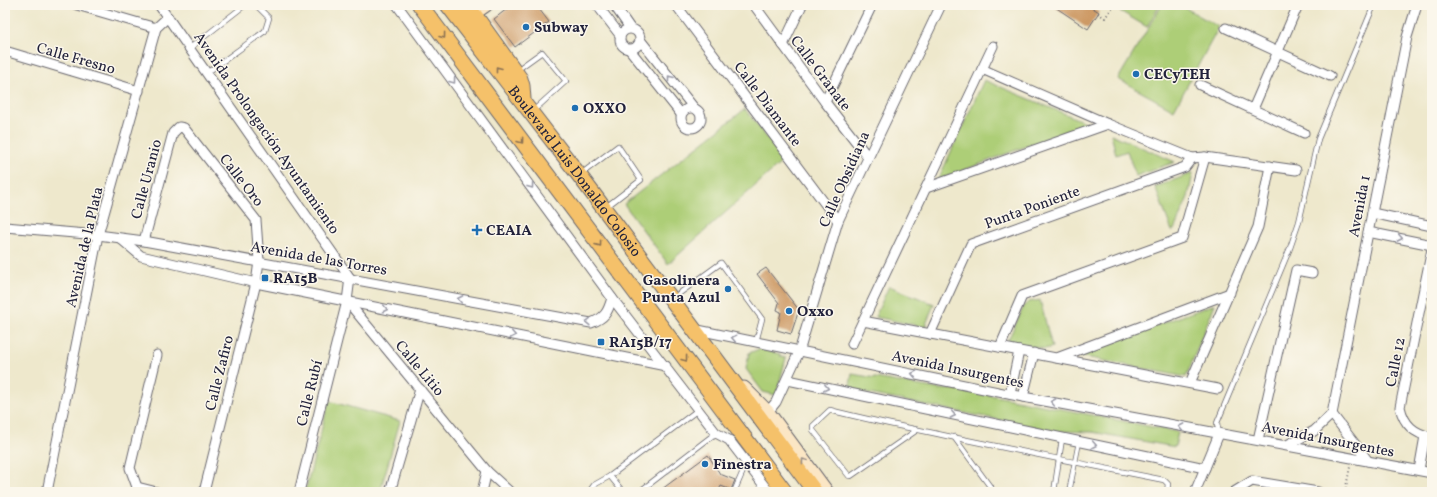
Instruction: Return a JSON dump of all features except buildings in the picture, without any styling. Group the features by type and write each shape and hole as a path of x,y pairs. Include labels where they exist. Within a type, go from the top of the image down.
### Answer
{"highway":[{"path":"475,8 514,72 521,86 527,106"}],"main road":[{"name":"Boulevard Luis Donaldo Colosio","path":"420,5 751,456 785,492"},
{"name":"Boulevard Luis Donaldo Colosio","path":"448,5 527,106 815,492"}],"street":[{"path":"77,5 156,28 168,17"},
{"path":"101,5 107,14"},
{"name":"Avenida Prolongación Ayuntamiento","path":"159,5 208,72 350,278"},
{"path":"396,5 612,298 666,366 716,433 729,440 751,456 769,492"},
{"path":"597,5 620,36 621,45 630,50 681,114 682,124 685,127 695,128 701,120 698,111 694,108 641,41 639,32 630,28 614,5"},
{"name":"Calle Diamante","path":"676,5 838,220"},
{"name":"Calle Granate","path":"754,5 825,102 868,157"},
{"path":"783,45 802,5"},
{"path":"825,102 872,5"},
{"name":"Calle Obsidiana","path":"768,412 776,402 788,380 799,352 838,220 941,5"},
{"path":"1253,109 1298,5"},
{"name":"Avenida 1","path":"1332,414 1407,37 1417,5"},
{"name":"Avenida de la Plata","path":"47,492 98,235 156,28"},
{"path":"620,36 624,30 630,28"},
{"path":"1226,28 1330,76"},
{"path":"630,50 639,46 641,41"},
{"path":"852,344 993,46"},
{"name":"Calle Fresno","path":"5,51 139,91"},
{"path":"982,69 1108,124 1192,158 1205,157 1296,170"},
{"path":"1200,85 1304,133"},
{"path":"681,114 684,110 694,108"},
{"path":"926,188 1108,124"},
{"name":"Calle Uranio","path":"144,241 174,133 179,128"},
{"name":"Calle Oro","path":"179,128 186,131 256,220 259,261"},
{"path":"1000,347 1022,296 1182,238 1205,157"},
{"name":"Punta Poniente","path":"930,334 971,244 1185,167 1192,158"},
{"path":"1190,383 1258,227 1270,166"},
{"path":"1372,213 1432,226"},
{"name":"Avenida de las Torres","path":"5,228 98,235 144,241 591,323 603,319 612,298"},
{"path":"1368,232 1432,245"},
{"path":"121,239 141,256 186,267 256,283 666,366"},
{"path":"186,267 190,249"},
{"name":"Calle 12","path":"1419,470 1429,437 1413,431 1406,424 1400,407 1432,249"},
{"name":"Calle Zafiro","path":"204,492 256,283 259,261"},
{"path":"1258,440 1296,270 1312,273"},
{"path":"347,301 350,278"},
{"path":"1057,358 1230,292"},
{"name":"Calle Litio","path":"347,301 487,471 510,492"},
{"name":"Calle Rubí","path":"299,492 347,301"},
{"path":"863,321 1218,389"},
{"name":"Avenida Insurgentes","path":"692,329 1010,394 1432,473"},
{"path":"1010,394 1019,351"},
{"path":"1023,396 1034,354"},
{"path":"157,355 130,468 137,489 157,492"},
{"path":"721,365 768,412 828,492"},
{"path":"788,380 1205,468"},
{"path":"390,492 420,389"},
{"path":"1287,445 1314,431 1332,414 1368,461"},
{"path":"1195,492 1219,434"},
{"path":"482,492 487,471"},
{"path":"1234,492 1252,481 1318,492"}],"lane":[{"path":"190,48 245,5"},
{"path":"208,72 265,31 269,18 256,5"},
{"path":"1219,434 1217,423 1290,248 1299,222 1318,139 1374,5"},
{"path":"514,72 542,52 566,81 527,106"},
{"path":"579,176 618,146 641,180 604,210"},
{"path":"671,298 721,262 762,319 756,342"},
{"path":"589,492 594,485 610,476 699,409"},
{"path":"917,430 849,476 813,430 813,426 830,410 890,425 917,430 954,437 1059,460 1164,480 1168,484 1167,492"},
{"path":"639,492 716,433"},
{"path":"954,437 994,492"},
{"path":"1054,492 1062,439"},
{"path":"1069,492 1079,442"},
{"path":"734,492 751,456"},
{"path":"610,476 623,492"}],"path":[{"path":"1098,13 1106,18 1114,5"},
{"path":"1345,492 1352,458"}],"green space":[{"path":"1123,5 1160,5 1147,27 1120,11"},
{"path":"1162,5 1180,5 1219,27 1174,110 1118,79"},
{"path":"984,80 1087,123 938,180"},
{"path":"745,109 784,160 668,264 624,204"},
{"path":"1111,134 1175,162 1136,176 1127,151 1116,155"},
{"path":"1193,173 1188,197 1174,230 1172,231 1155,187"},
{"path":"889,286 934,304 925,327 875,317"},
{"path":"1040,300 1052,347 1045,349 1007,342 1024,306 1028,302"},
{"path":"1215,304 1186,377 1075,355"},
{"path":"759,349 780,354 781,357 786,358 776,395 763,392 746,369 749,353"},
{"path":"852,374 939,389 965,390 1178,432 1175,447 1092,432 1056,431 849,390"},
{"path":"329,401 400,421 380,492 305,492"}],"place":[{"name":"Subway","path":"526,27"},
{"name":"CECyTEH","path":"1136,74"},
{"name":"OXXO","path":"575,108"},
{"name":"CEAIA","path":"477,230"},
{"name":"RA15B","path":"265,278"},
{"name":"Gasolinera Punta Azul","path":"728,289"},
{"name":"Oxxo","path":"789,311"},
{"name":"RA15B/17","path":"601,342"},
{"name":"Finestra","path":"705,464"}]}
